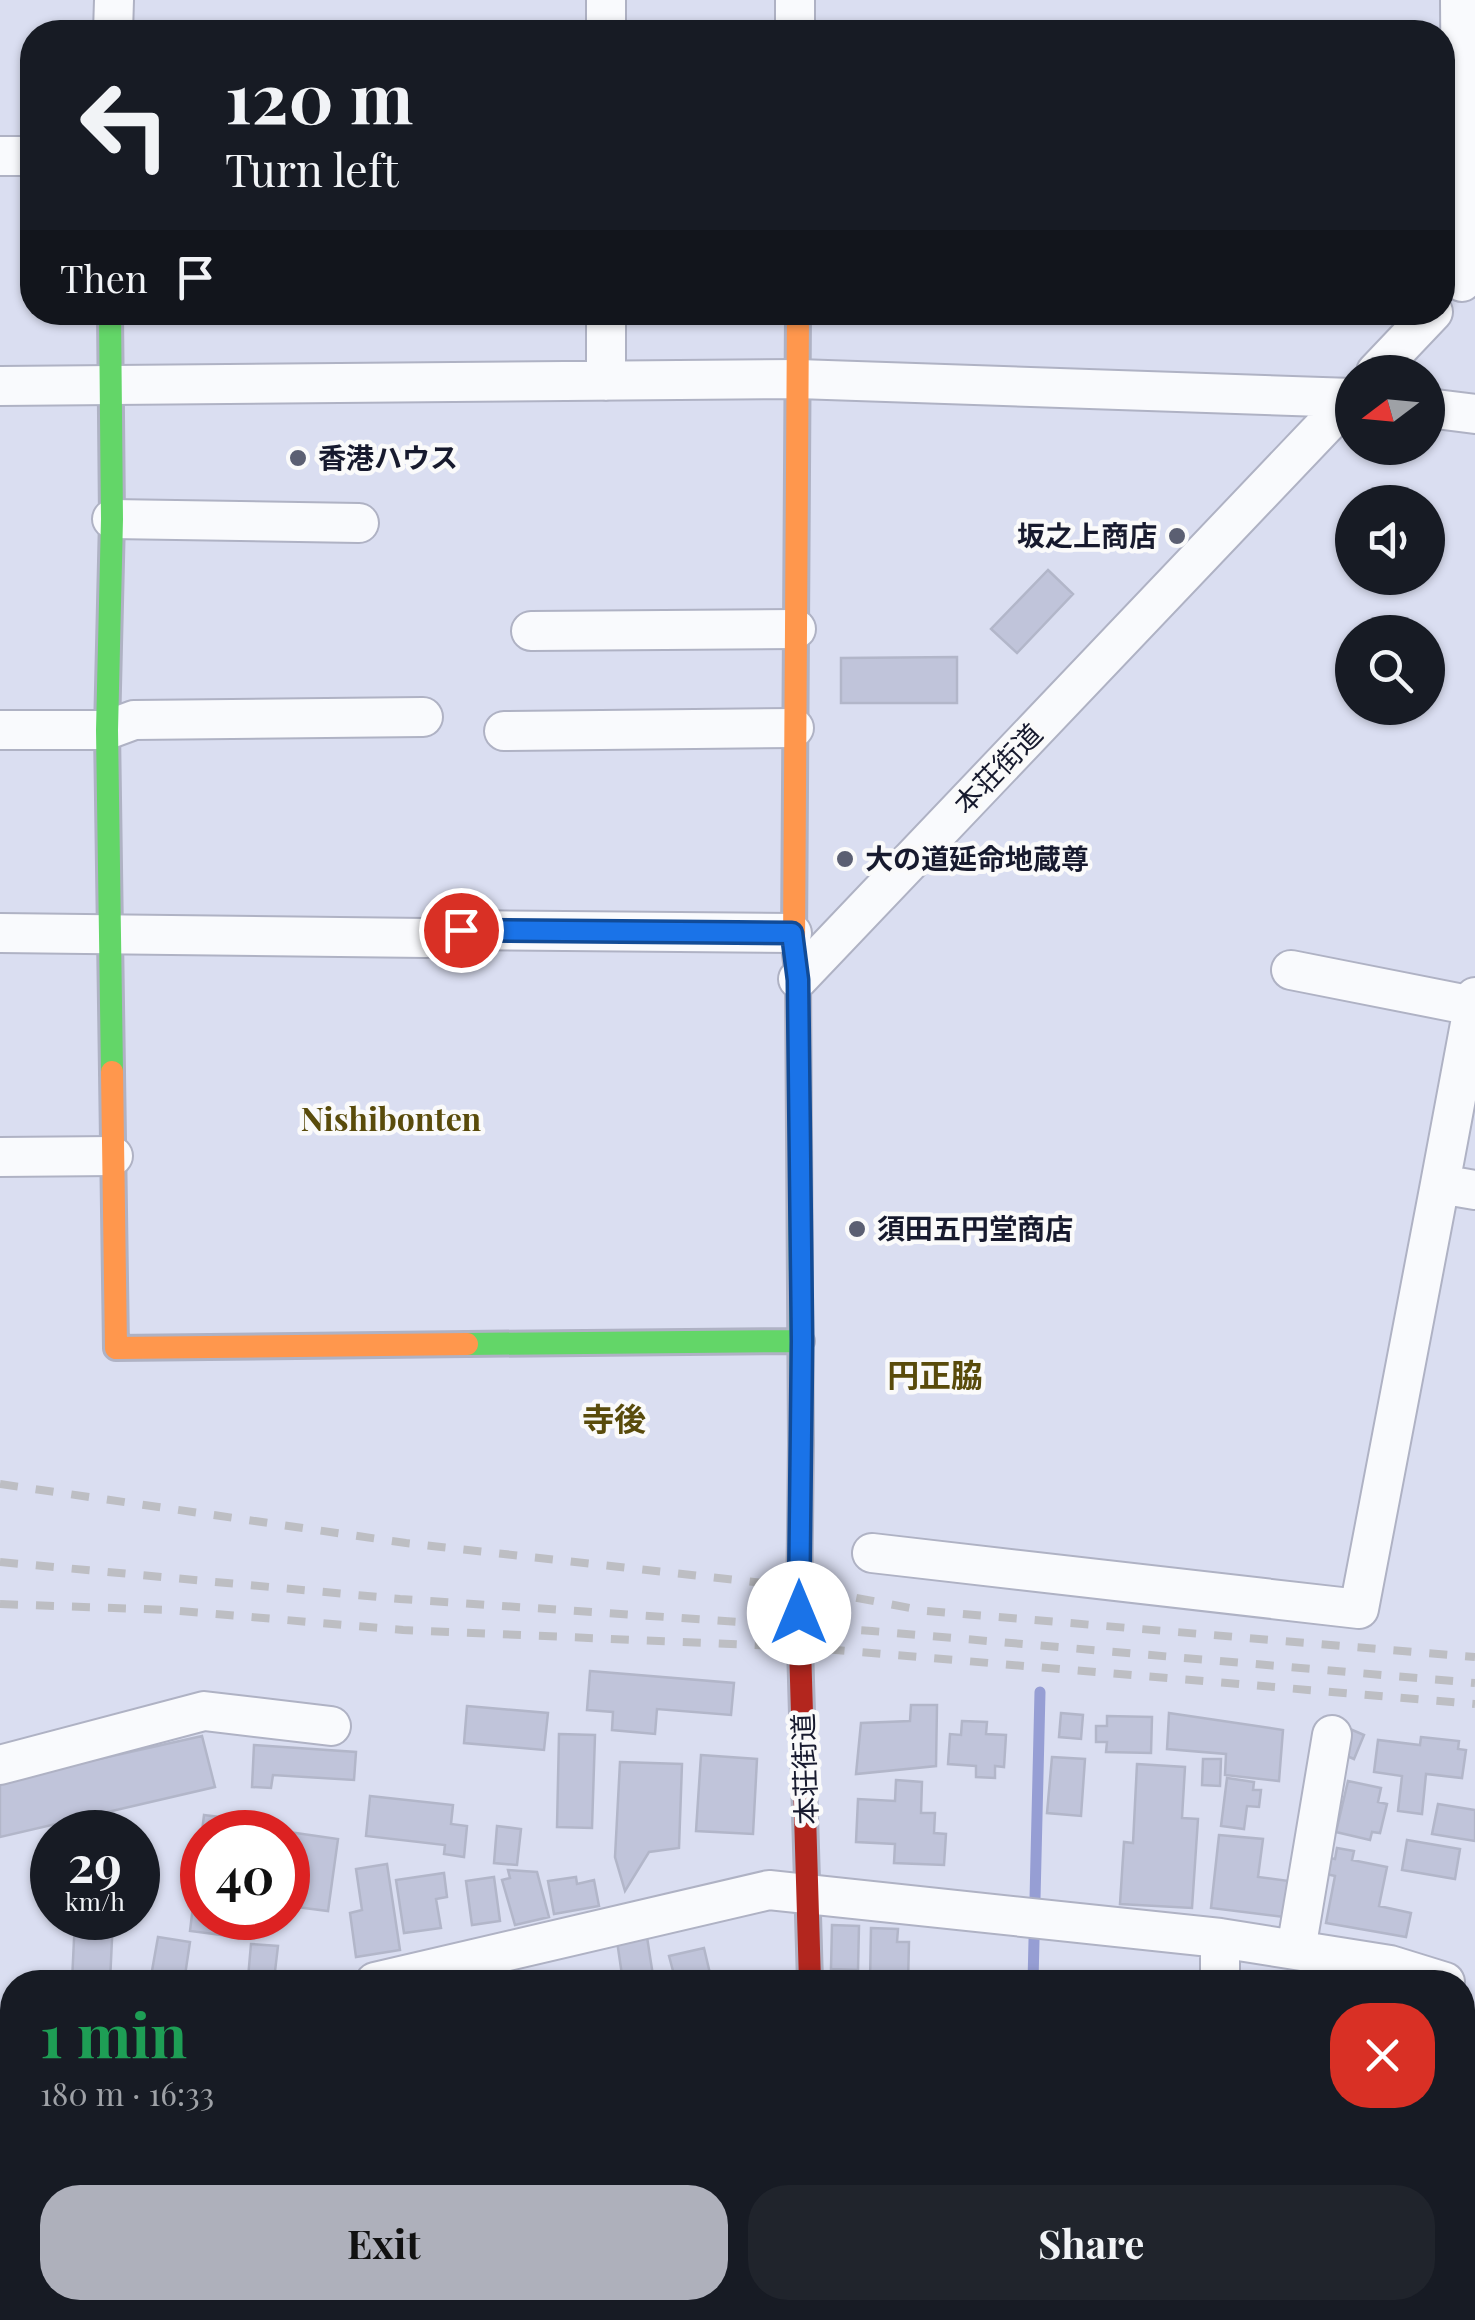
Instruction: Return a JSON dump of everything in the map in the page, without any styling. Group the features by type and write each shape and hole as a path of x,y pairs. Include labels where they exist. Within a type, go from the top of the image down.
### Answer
{"street":[{"path":"1460,0 1460,284"},
{"path":"110,325 112,519 108,730 116,1348 802,1341"},
{"path":"606,325 606,381"},
{"path":"798,325 792,933 798,980"},
{"path":"1392,355 1421,325"},
{"path":"0,386 798,379 1335,396"},
{"path":"1445,410 1475,414"},
{"name":"本荘街道","path":"810,1970 799,1613 802,1341 798,980 1335,415"},
{"path":"112,519 359,523"},
{"path":"531,631 796,629"},
{"path":"0,730 108,730 134,720 424,717"},
{"path":"504,731 794,728"},
{"path":"0,933 792,933"},
{"path":"872,1552 1360,1609 1457,1187 1474,1001 1291,970"},
{"path":"0,1156 113,1156"},
{"path":"0,1765 204,1712 330,1726"},
{"path":"1296,1950 1332,1735"},
{"path":"426,1970 769,1890 1220,1938 1406,1970"},
{"path":"1220,1938 1220,1970"}],"building":[{"path":"1048,570 1073,594 1017,653 991,629"},
{"path":"957,657 957,703 841,703 841,658"},
{"path":"590,1671 734,1683 731,1715 657,1709 655,1734 612,1730 613,1712 587,1710"},
{"path":"911,1705 937,1705 936,1766 856,1774 861,1723 910,1721"},
{"path":"467,1706 548,1713 544,1750 464,1743"},
{"path":"1061,1713 1083,1715 1081,1739 1059,1737"},
{"path":"1169,1713 1283,1730 1279,1781 1225,1775 1226,1754 1167,1749"},
{"path":"1107,1716 1152,1717 1151,1753 1106,1752 1107,1742 1096,1742 1096,1726 1107,1726"},
{"path":"962,1721 987,1722 986,1734 1006,1735 1004,1767 995,1766 995,1778 976,1777 976,1766 948,1764 950,1734 961,1735"},
{"path":"1350,1729 1364,1735 1354,1759 1340,1753"},
{"path":"559,1734 595,1735 592,1828 557,1827"},
{"path":"202,1736 215,1787 116,1810 30,1810 30,1830 0,1837 0,1781"},
{"path":"1421,1737 1459,1741 1458,1749 1466,1750 1462,1778 1426,1774 1422,1814 1398,1811 1402,1776 1374,1772 1378,1740 1420,1745"},
{"path":"254,1745 356,1752 354,1780 273,1775 271,1788 252,1787"},
{"path":"701,1755 757,1759 753,1834 696,1831"},
{"path":"1052,1757 1085,1759 1081,1816 1047,1813"},
{"path":"1203,1759 1221,1759 1220,1786 1202,1785"},
{"path":"620,1762 682,1764 679,1848 649,1852 625,1891 615,1857"},
{"path":"1137,1764 1185,1767 1182,1818 1198,1819 1192,1908 1120,1904 1124,1842 1133,1843"},
{"path":"1227,1778 1254,1782 1253,1790 1261,1790 1259,1807 1247,1806 1244,1829 1221,1826"},
{"path":"896,1780 922,1782 921,1813 935,1813 934,1833 946,1834 944,1865 894,1863 895,1844 856,1842 858,1799 895,1801"},
{"path":"1348,1781 1381,1788 1378,1802 1387,1804 1380,1833 1372,1832 1370,1840 1336,1832"},
{"path":"370,1796 453,1805 451,1824 467,1826 464,1857 444,1854 445,1845 366,1836"},
{"path":"1438,1804 1475,1810 1475,1841 1432,1834"},
{"path":"497,1826 521,1829 517,1865 494,1863"},
{"path":"310,1835 338,1839 328,1911 310,1909"},
{"path":"1219,1835 1263,1839 1258,1877 1289,1881 1285,1917 1211,1908"},
{"path":"1407,1840 1460,1849 1455,1879 1402,1870"},
{"path":"1337,1848 1354,1851 1352,1860 1387,1867 1379,1906 1411,1913 1406,1937 1326,1923 1335,1876 1322,1873 1325,1857 1335,1859"},
{"path":"387,1864 400,1950 356,1957 350,1913 362,1910 356,1869"},
{"path":"508,1870 537,1872 549,1917 515,1925 502,1880 510,1878"},
{"path":"444,1873 447,1897 436,1899 441,1928 404,1933 396,1880"},
{"path":"494,1877 500,1921 472,1925 466,1881"},
{"path":"576,1877 577,1884 594,1880 599,1906 554,1914 548,1881"},
{"path":"832,1925 859,1926 858,1970 831,1969"},
{"path":"871,1928 898,1929 897,1942 909,1942 908,1970 870,1970"},
{"path":"160,1937 190,1942 186,1970 152,1970"},
{"path":"647,1937 652,1970 621,1970 617,1941"},
{"path":"74,1940 112,1940 111,1970 73,1970"},
{"path":"251,1944 278,1946 275,1970 249,1970"},
{"path":"704,1948 709,1970 673,1970 669,1956"}],"waterway":[{"path":"1033,1970 1040,1692"}],"railway":[{"path":"0,1484 406,1543 799,1587 926,1611 1475,1657"},
{"path":"0,1562 400,1599 872,1631 1475,1683"},
{"path":"0,1604 169,1610 403,1630 800,1647 1475,1704"}],"traffic: fast":[{"path":"110,325 112,519 107,730 112,1072"},
{"path":"794,946 798,979 801,1443"},
{"path":"467,1344 802,1341"}],"traffic: slow":[{"path":"794,946 798,325"},
{"path":"112,1072 116,1348 467,1344"}],"traffic: jam":[{"path":"801,1443 799,1613 810,1970"}],"place":[{"name":"香港ハウス","path":"298,458"},
{"name":"坂之上商店","path":"1177,536"},
{"name":"大の道延命地蔵尊","path":"845,859"},
{"name":"須田五円堂商店","path":"857,1229"}],"district":[{"name":"Nishibonten","path":"391,1120"},
{"name":"円正脇","path":"935,1376"},
{"name":"寺後","path":"614,1420"}],"route":[{"path":"461,930 792,933 798,980 802,1341 799,1613"}]}
